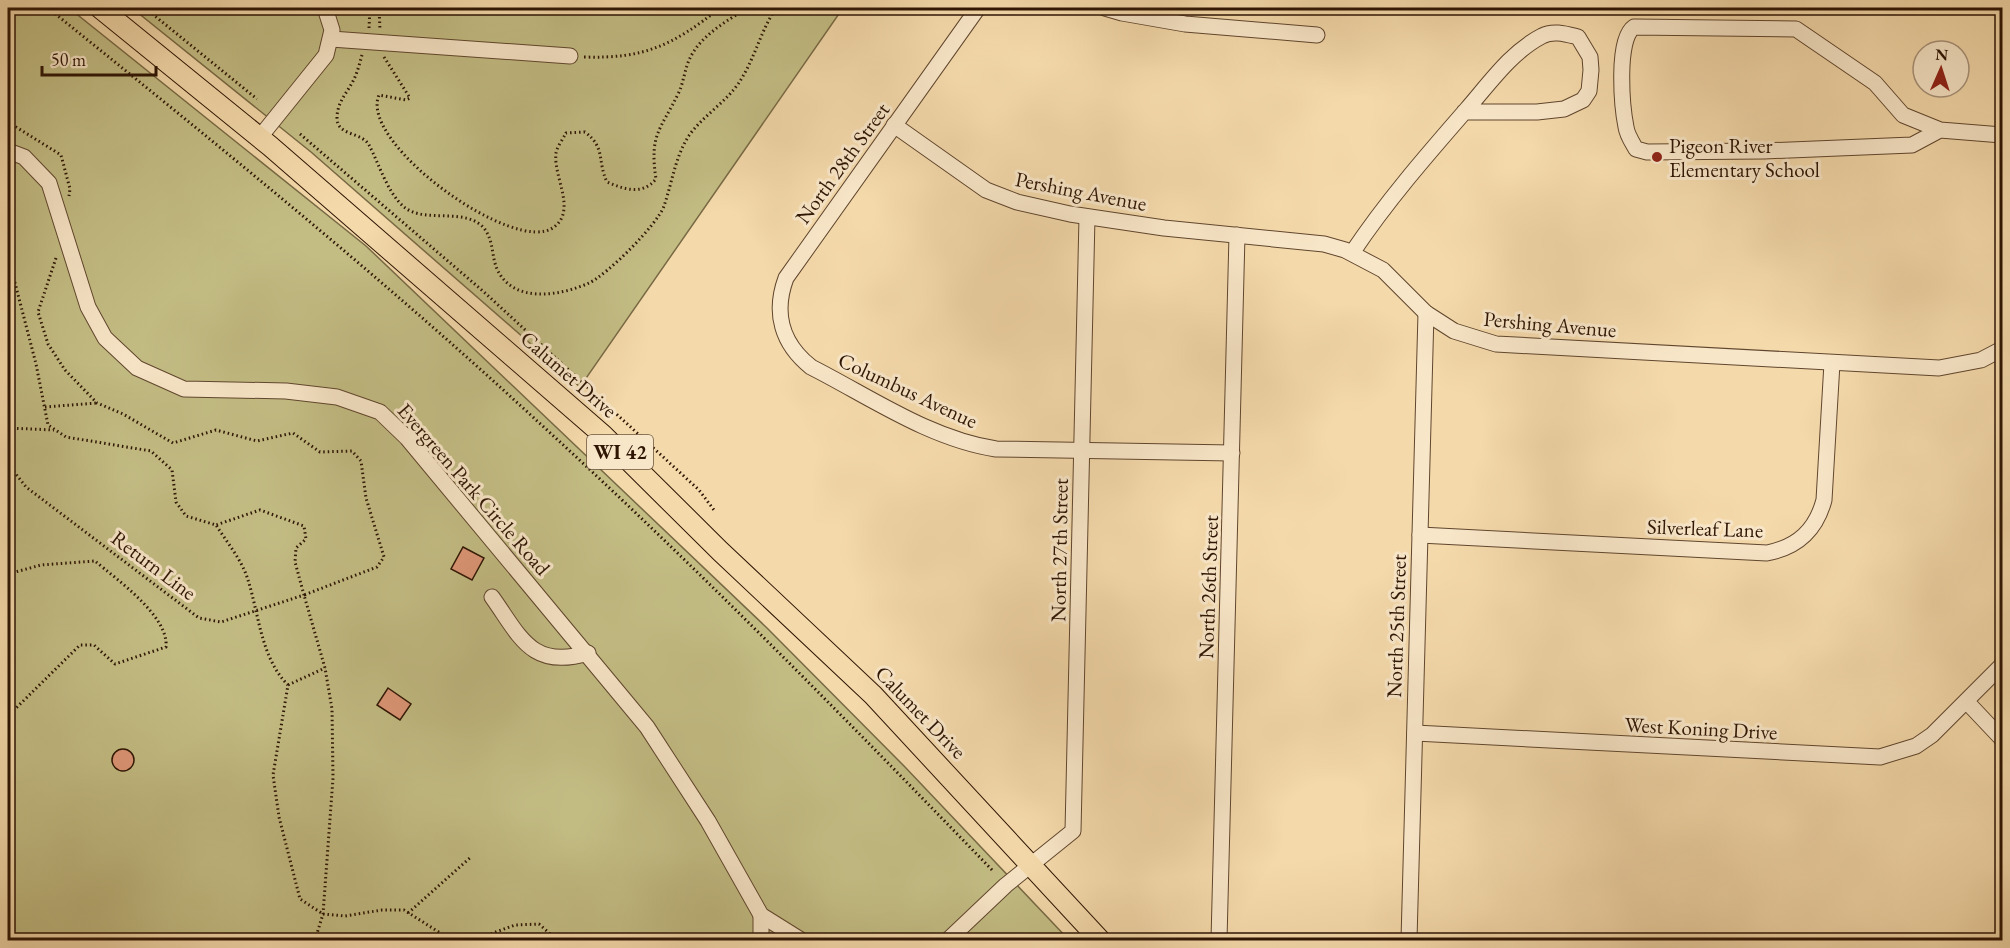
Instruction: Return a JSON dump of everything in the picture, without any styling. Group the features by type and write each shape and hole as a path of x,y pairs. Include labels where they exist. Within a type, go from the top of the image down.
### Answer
{"main road":[{"name":"Calumet Drive","path":"100,8 260,138 603,435 720,551 873,695 1100,940"}],"street":[{"path":"260,138 324,60 331,39 331,26 325,8"},
{"name":"North 28th Street","path":"795,353 780,321 779,306 786,278 978,8"},
{"path":"1105,8 1185,24 1317,35"},
{"path":"1940,130 1912,145 1764,151 1647,152 1636,148 1626,129 1622,60 1624,41 1635,27 1796,29 1875,83 1903,115 1940,130 2002,135"},
{"path":"1352,253 1383,206 1464,112 1503,68 1544,34 1560,33 1578,37 1590,57 1589,91 1583,100 1564,109 1537,112 1464,112"},
{"path":"331,39 570,56"},
{"name":"Pershing Avenue","path":"894,125 986,190 1004,198 1087,217 1324,244 1352,253 1383,270 1426,313 1454,331 1496,344 1939,368 1981,360 2002,350"},
{"name":"Evergreen Park Circle Road","path":"8,151 24,157 49,183 88,307 105,338 137,368 184,389 286,391 337,397 380,412 407,438 588,653 647,727 708,821 761,915 801,940"},
{"name":"North 27th Street","path":"1032,865 1073,831 1087,217"},
{"name":"North 26th Street","path":"1219,940 1237,235"},
{"name":"North 25th Street","path":"1409,940 1426,313"},
{"name":"Columbus Avenue","path":"795,353 811,367 947,437 996,449 1232,453"},
{"name":"Silverleaf Lane","path":"1420,535 1767,553 1781,550 1805,536 1821,512 1824,500 1832,363"},
{"path":"492,597 528,647 542,656 574,657 588,653"},
{"name":"West Koning Drive","path":"1414,733 1880,757 1916,746 1932,735 2002,665"},
{"path":"1966,702 2002,739"},
{"path":"946,939 1032,865"},
{"path":"761,915 761,940"}],"path":[{"path":"48,8 299,213 534,418 762,634 994,872"},
{"path":"145,8 257,99"},
{"path":"370,8 375,42 410,98 406,100 379,95 375,104 376,113 385,132 411,162 456,199 494,220 525,231 552,229 563,219 565,201 556,172 556,151 566,133 585,132 596,140 601,154 601,171 607,182 639,191 651,185 656,179 652,156 655,135 679,92 691,56 712,31 747,8"},
{"path":"379,8 375,42 339,105 337,120 342,130 368,142 390,189 409,211 424,216 469,219 482,226 490,238 496,268 505,281 531,294 558,294 591,282 633,247 664,208 674,170 688,137 740,81 776,8"},
{"path":"483,8 493,8"},
{"path":"570,56 614,58 640,54 673,40 720,8"},
{"path":"8,122 61,154 70,189 69,200"},
{"path":"300,134 557,357 690,482 714,510"},
{"path":"65,232 38,312 48,344 65,370 97,403"},
{"path":"8,256 48,425 66,437 152,451 172,470 176,502 186,516 216,525 260,510 304,526 306,539 296,548 295,562 325,668 332,709 333,778 323,914 315,940"},
{"path":"44,407 97,403"},
{"name":"Return Line","path":"8,464 26,487 199,618 221,622 255,612 377,567 384,556 366,498 361,461 352,451 320,452 293,433 256,441 216,430 173,443 123,414 97,403"},
{"path":"8,428 56,430"},
{"path":"216,525 247,576 258,628 276,668 288,685 273,774 279,817 300,898 323,914 345,916 382,910 408,913 445,936 465,940"},
{"path":"8,574 41,565 95,561 145,604 166,639 166,647 116,664 94,645 80,645 8,716"},
{"path":"288,685 325,668"},
{"path":"408,913 471,857"},
{"path":"988,867 993,863"},
{"path":"474,940 515,926 539,924 557,940"}],"shaded area":[{"path":"8,8 69,8 366,246 767,628 905,767 1069,940 8,940"},
{"path":"132,8 843,8 580,387 311,152"}],"building":[{"path":"463,547 484,558 472,580 451,569"},
{"path":"388,688 411,704 400,720 377,705"},
{"path":"119,749 127,749 134,756 134,764 127,771 119,771 112,764 112,756"}],"place":[{"name":"Pigeon River Elementary School","path":"1657,157"}]}
